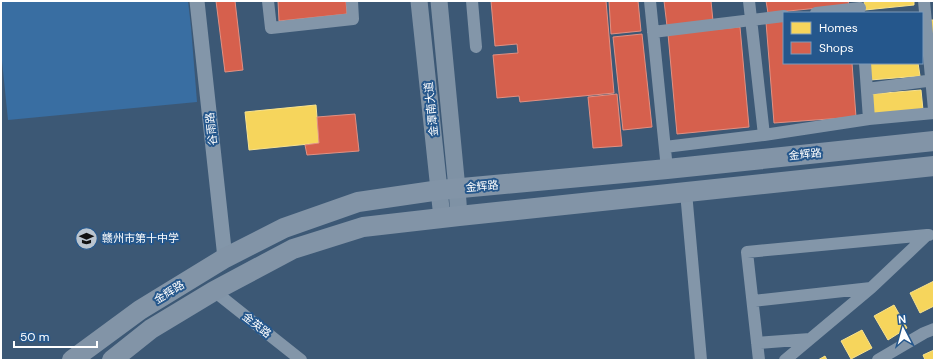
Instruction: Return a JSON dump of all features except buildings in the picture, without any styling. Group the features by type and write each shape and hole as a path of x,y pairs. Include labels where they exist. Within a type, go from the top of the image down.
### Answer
{"main road":[{"name":"金潭南大道","path":"419,1 448,189"},
{"name":"金潭南大道","path":"438,1 450,217"},
{"name":"金辉路","path":"72,360 140,310 225,258 284,228 358,202 448,189 667,169 934,141"},
{"name":"金辉路","path":"112,360 151,329 214,291 293,249 363,227 934,166"}],"street":[{"name":"谷雨路","path":"197,1 225,258"},
{"path":"268,1 271,28 353,19 352,1"},
{"path":"472,1 476,47"},
{"path":"650,1 667,169"},
{"path":"749,1 764,135"},
{"path":"825,12 860,8"},
{"path":"665,147 764,135 934,111 933,81 928,48 925,9"},
{"path":"653,32 783,16"},
{"path":"864,64 869,120"},
{"path":"867,89 933,81"},
{"path":"686,192 701,360"},
{"path":"786,360 871,288 930,234"},
{"path":"759,360 747,252 930,234"},
{"path":"753,301 871,288"},
{"name":"金英路","path":"214,291 301,360"},
{"path":"878,360 924,333 934,329"},
{"path":"757,343 810,339"}],"shaded area":[{"path":"1,1 188,1 197,102 8,120 1,51"}],"place":[{"name":"赣州市第十中学","path":"86,238"}]}
